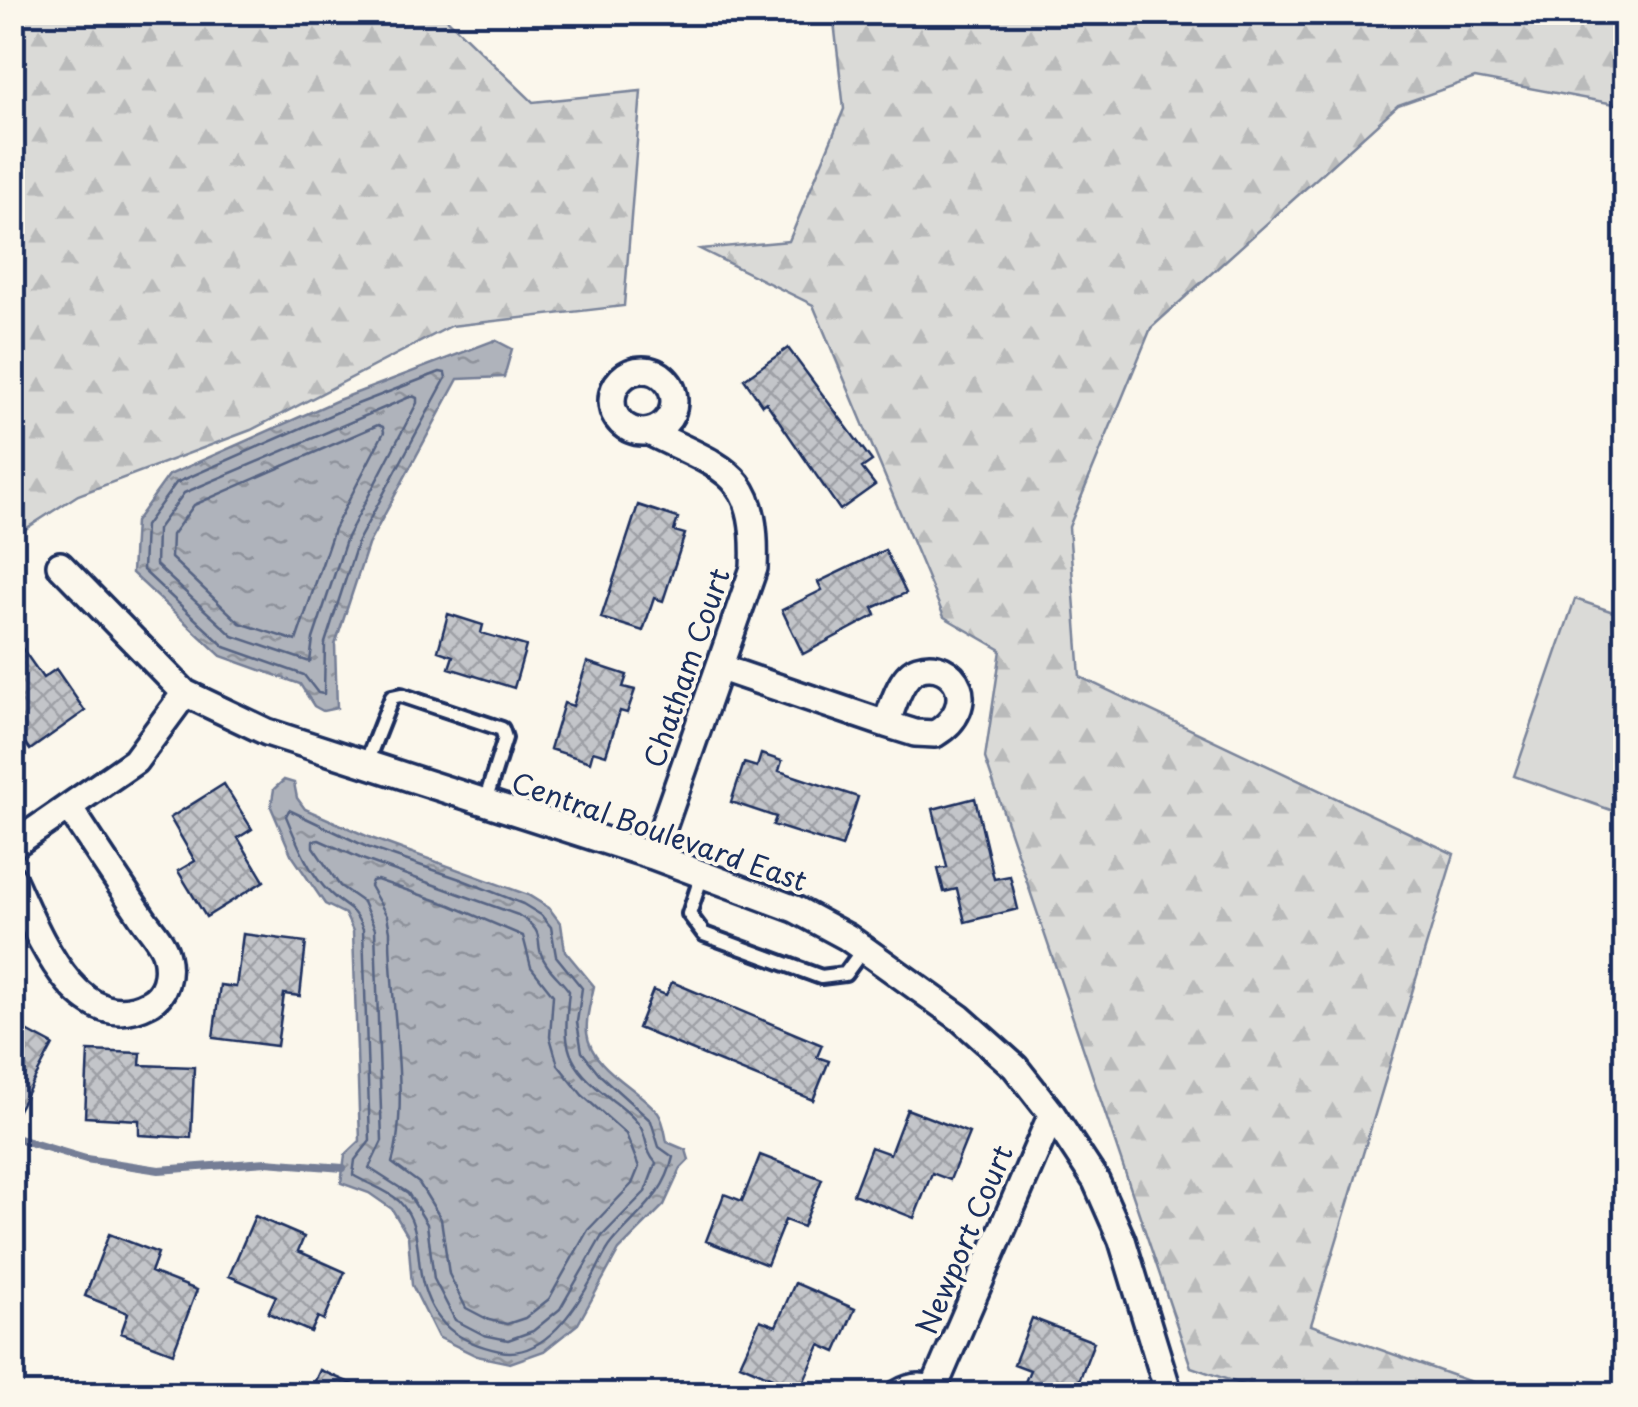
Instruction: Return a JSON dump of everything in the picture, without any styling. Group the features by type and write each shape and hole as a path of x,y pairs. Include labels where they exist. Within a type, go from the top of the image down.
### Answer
{"street":[{"name":"Chatham Court","path":"649,432 731,473 749,501 755,532 754,568 653,856"},
{"name":"Central Boulevard East","path":"60,565 185,693 267,732 653,856 795,908 864,948 960,1018 1015,1067 1096,1180 1122,1240 1169,1394"},
{"path":"721,668 886,724"},
{"path":"12,846 136,761 185,693"},
{"path":"12,878 52,964 75,991 108,1008 137,1009 156,999 166,987 166,954 69,807"},
{"name":"Newport Court","path":"898,1394 912,1387 936,1392 1052,1114"}],"lane":[{"path":"366,764 392,697 400,695 502,729 505,738 486,802"},
{"path":"702,874 689,914 704,934 820,977 844,974 864,948"}],"green space":[{"path":"13,12 441,13 533,102 641,91 624,306 451,326 251,430 78,495 13,537"},
{"path":"833,13 1625,13 1625,106 1475,78 1398,105 1151,328 1069,527 1080,677 1454,854 1311,1325 1505,1394 1269,1394 1191,1367 985,758 1001,650 944,617 813,305 700,249 789,241 844,109"},
{"path":"1575,599 1625,616 1625,815 1514,776"}],"water":[{"path":"495,340 512,349 504,377 458,379 368,545 335,645 337,708 323,711 314,706 300,684 221,656 132,573 135,522 169,475 338,400"},
{"path":"284,780 294,783 297,798 305,809 371,838 528,895 549,908 561,924 565,951 594,986 587,1021 590,1046 606,1067 658,1113 667,1142 686,1150 689,1160 681,1168 664,1205 619,1250 578,1324 544,1351 510,1363 477,1356 438,1337 412,1285 408,1236 392,1209 369,1193 341,1183 345,1155 360,1141 353,931 345,914 325,904 291,854 271,807 274,789"}],"building":[{"path":"788,348 872,461 862,468 875,485 840,510 766,402 762,405 744,379"},
{"path":"638,505 678,518 674,531 685,534 663,601 654,598 643,631 601,618"},
{"path":"885,550 906,593 873,608 876,615 803,654 782,610 822,590 818,582"},
{"path":"448,614 483,625 481,633 526,646 514,688 449,668 453,656 438,651"},
{"path":"12,634 43,678 56,669 85,711 30,750 12,725"},
{"path":"587,662 627,675 623,687 635,690 627,713 620,711 606,755 593,751 590,762 550,749 564,703 573,706"},
{"path":"761,754 782,761 779,771 858,797 842,847 773,825 776,817 731,802 744,763 757,767"},
{"path":"224,784 252,829 238,838 264,881 206,917 178,871 195,861 170,818"},
{"path":"975,798 994,879 1010,876 1018,909 965,922 957,889 944,892 938,869 947,867 933,809"},
{"path":"243,934 306,942 300,996 284,994 277,1046 213,1038 220,985 236,987"},
{"path":"672,982 822,1045 817,1057 829,1061 813,1100 638,1028 653,990 666,995"},
{"path":"12,1023 53,1045 12,1121"},
{"path":"88,1051 141,1053 140,1065 194,1067 191,1138 139,1135 139,1120 85,1117"},
{"path":"907,1109 969,1133 950,1180 932,1173 914,1218 853,1194 871,1147 890,1154"},
{"path":"760,1155 822,1179 803,1227 785,1220 767,1265 706,1241 724,1194 742,1201"},
{"path":"255,1216 304,1237 298,1251 345,1272 324,1320 318,1317 311,1332 268,1313 276,1296 229,1276"},
{"path":"109,1234 158,1253 151,1272 197,1290 173,1353 121,1333 128,1313 85,1296"},
{"path":"795,1283 855,1309 836,1352 820,1345 800,1390 740,1364 760,1320 776,1326"},
{"path":"1032,1318 1094,1342 1074,1394 1020,1394 1030,1370 1014,1364"},
{"path":"320,1370 375,1394 309,1394"}],"waterway":[{"path":"12,1137 86,1159 159,1170 266,1162 343,1168"}]}
